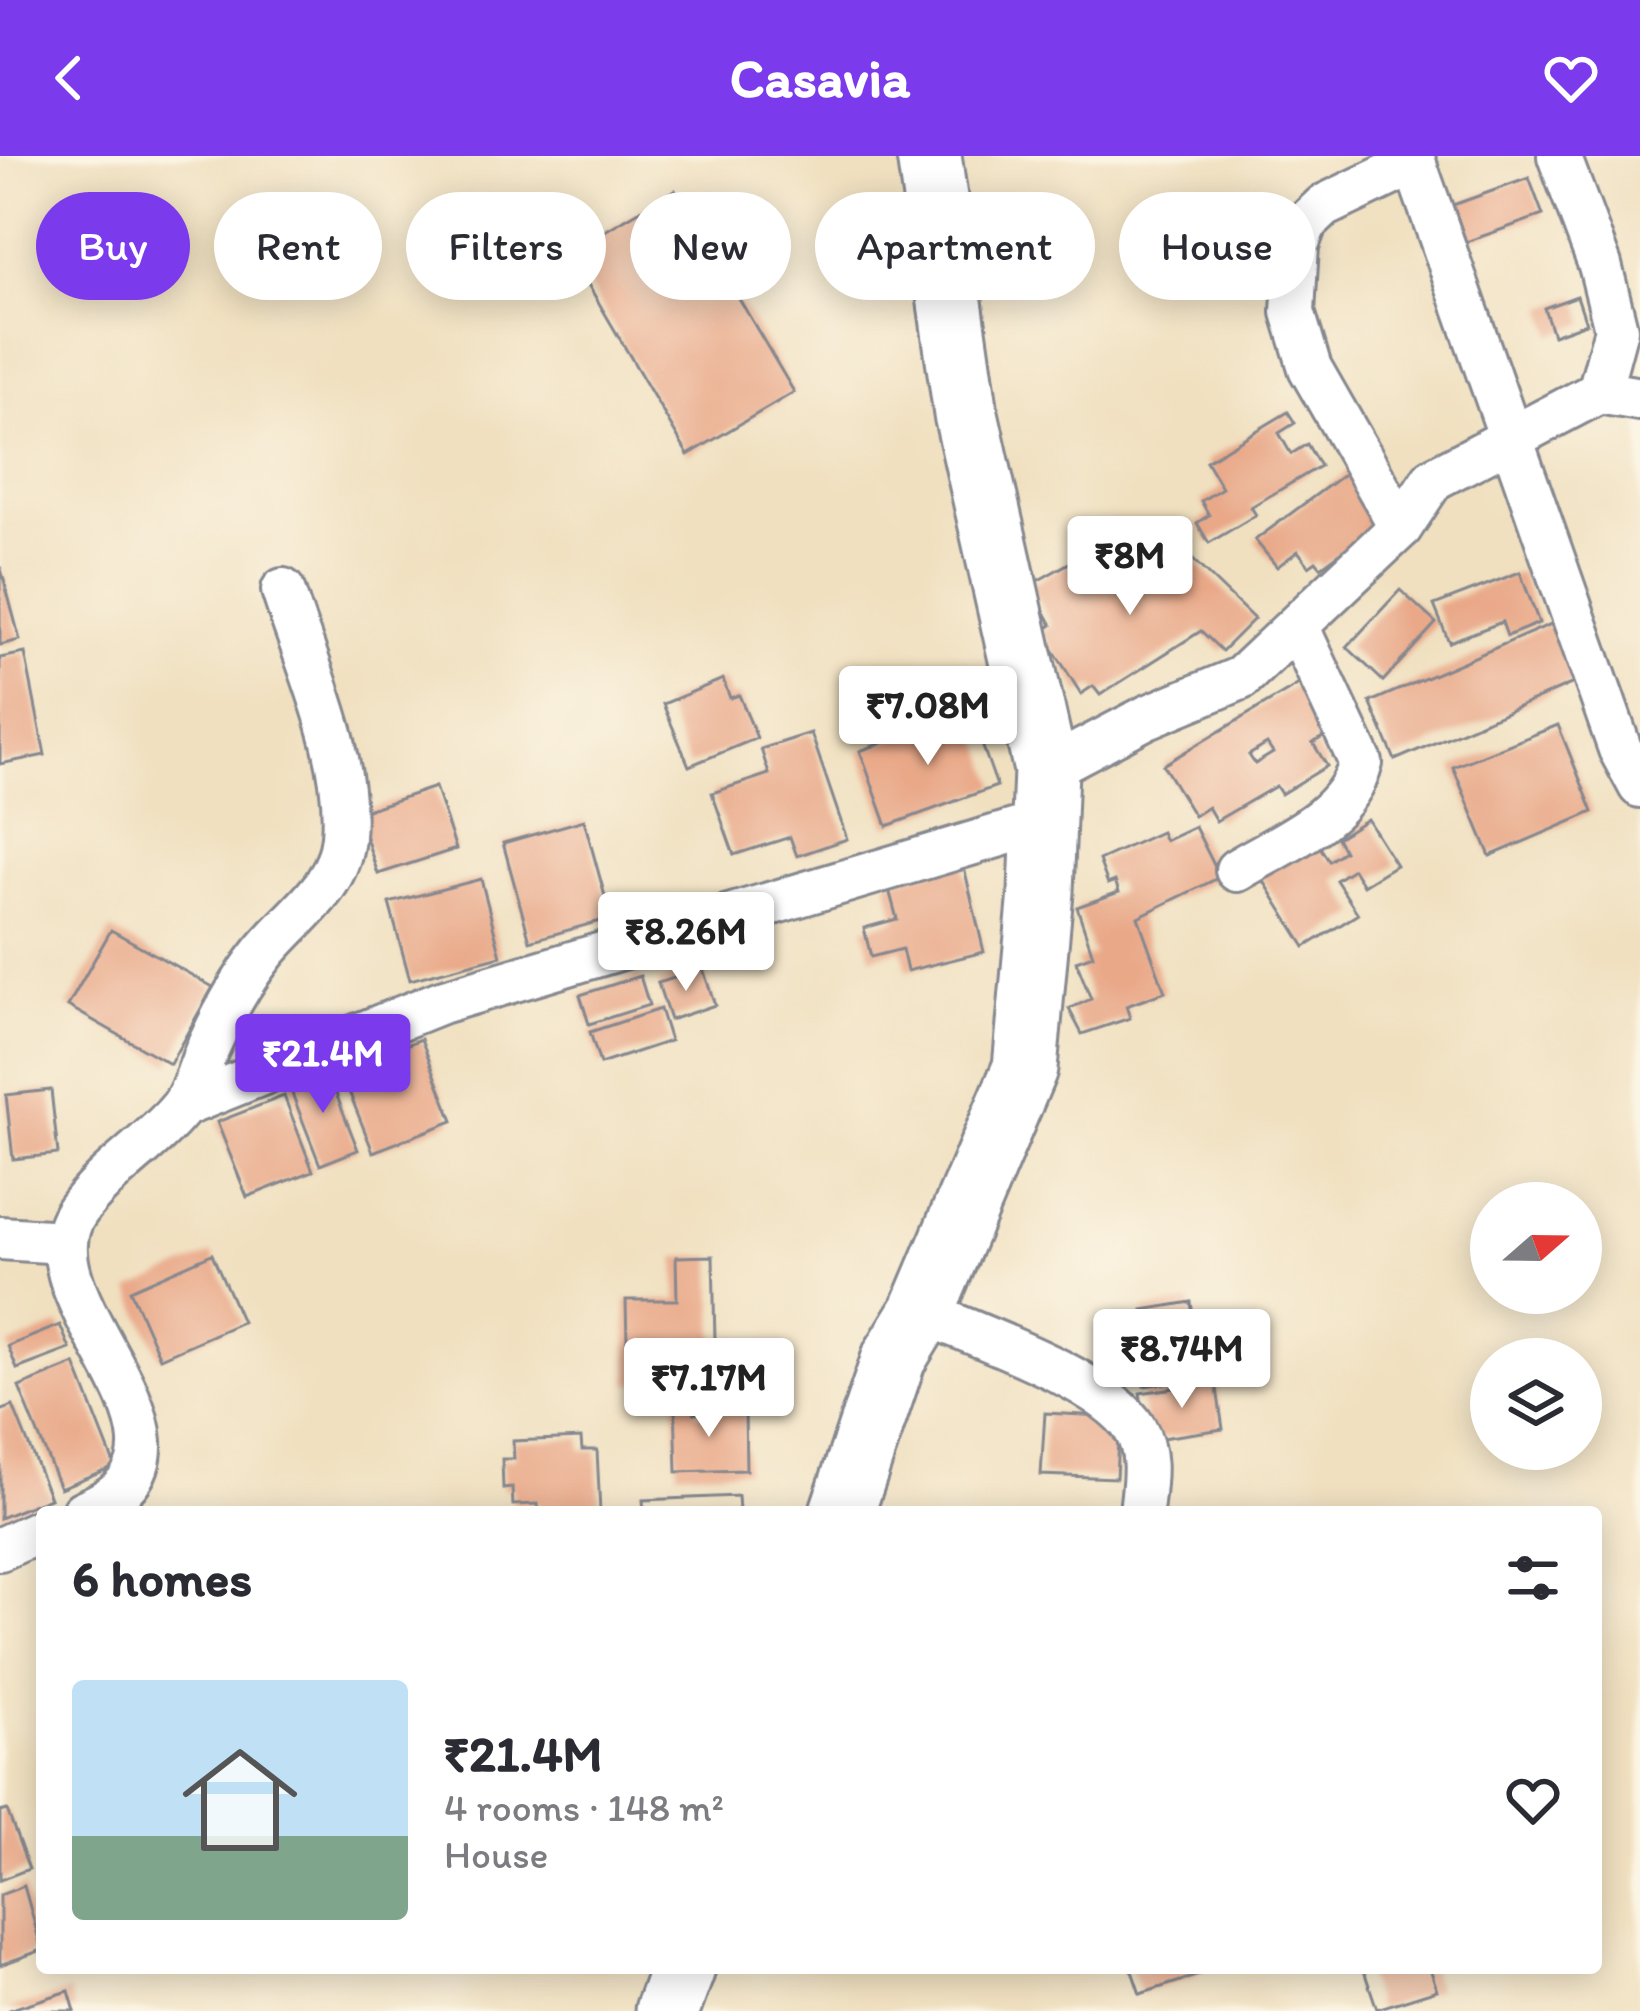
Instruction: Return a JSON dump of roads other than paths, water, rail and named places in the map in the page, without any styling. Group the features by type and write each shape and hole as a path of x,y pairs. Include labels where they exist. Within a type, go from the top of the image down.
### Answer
{"main road":[{"path":"844,1506 894,1358 922,1312 1024,1068 1045,796 966,414 929,156"},
{"path":"667,2011 681,1974"}],"street":[{"path":"98,1506 132,1477 139,1424 73,1283 64,1242 76,1211 184,1105 441,1002 1045,796 1147,717 1241,678 1401,527 1433,479 1509,437 1620,395 1616,329 1600,265 1558,156"},
{"path":"1401,527 1310,368 1293,312 1297,245 1305,224 1324,206 1413,160 1620,749 1640,786"},
{"path":"184,1105 211,1040 262,955 322,894 343,841 341,778 283,590"},
{"path":"1238,870 1326,817 1354,788 1360,764 1297,626"},
{"path":"0,1238 64,1242"},
{"path":"922,1312 1023,1354 1113,1403 1136,1431 1146,1468 1142,1506"},
{"path":"0,1549 36,1533"}]}
